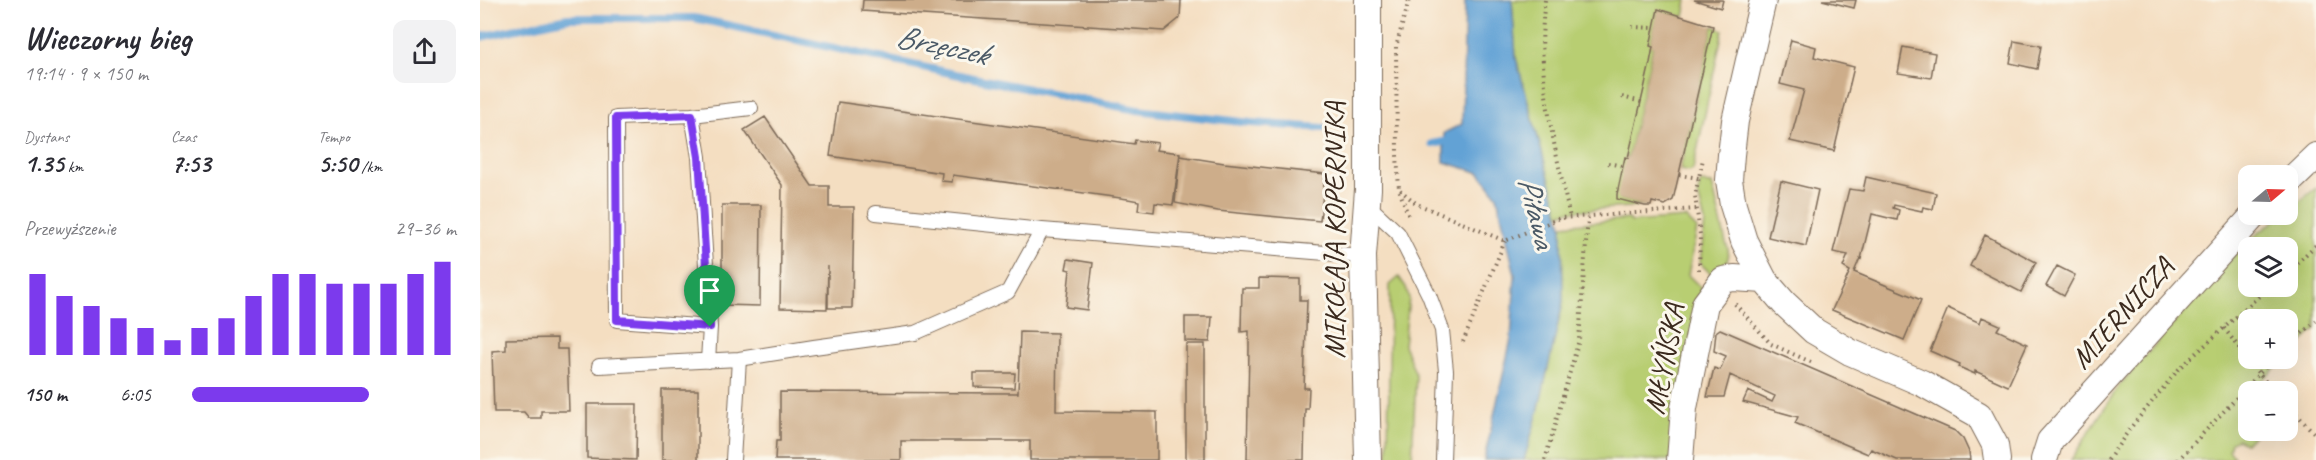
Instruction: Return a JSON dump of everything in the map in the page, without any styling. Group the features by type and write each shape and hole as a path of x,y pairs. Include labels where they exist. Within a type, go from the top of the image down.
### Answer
{"street":[{"name":"MIKOŁAJA KOPERNIKA","path":"1368,0 1368,205 1364,256 1368,460"},
{"path":"1763,0 1734,121 1729,180 1733,204 1744,241 1764,280 1784,303 1814,331 1850,352 1922,382 1964,404 1979,415 1995,445 1997,460"},
{"path":"2298,173 2316,156"},
{"name":"MIERNICZA","path":"2044,460 2050,441 2245,225"},
{"name":"MŁYŃSKA","path":"1680,460 1684,408 1705,304 1723,280 1734,278 1764,280"}],"lane":[{"path":"710,327 617,320 616,118 692,115 751,108"},
{"path":"692,115 699,157 710,327 708,361"},
{"path":"1368,205 1398,233 1429,295 1442,330 1446,371 1443,460"},
{"path":"876,213 1042,230 1364,256"},
{"path":"599,366 739,359 814,346 915,333 1008,292 1042,230"},
{"path":"733,460 739,359"}],"path":[{"path":"1409,0 1396,47 1399,189 1417,204 1505,241"},
{"path":"1545,0 1542,23 1546,107 1570,218"},
{"path":"1632,27 1654,28"},
{"path":"1622,97 1641,102"},
{"path":"1608,163 1623,166"},
{"path":"1679,175 1706,180"},
{"path":"1461,349 1505,241 1560,218 1697,209"},
{"path":"1545,460 1579,340 1588,216"},
{"path":"2298,262 2316,245"},
{"path":"2108,460 2132,426 2179,369 2258,297"},
{"path":"2298,336 2316,321"},
{"path":"2224,328 2265,381"},
{"path":"2178,460 2264,369"},
{"path":"2298,416 2316,435"}],"green space":[{"path":"1512,0 1687,0 1684,17 1658,10 1650,46 1653,47 1628,158 1626,157 1618,199 1645,206 1569,211 1559,214 1516,58"},
{"path":"1713,26 1723,30 1693,170 1689,172 1680,170"},
{"path":"1700,183 1712,184 1729,254 1727,261 1713,276 1700,263 1705,222 1698,194"},
{"path":"2316,188 2316,329 2298,346 2298,309 2238,309 2238,369 2274,369 2261,381 2238,381 2238,439 2231,442 2229,450 2234,457 2232,460 2071,460 2118,387 2238,251 2238,297 2298,297 2298,237 2254,237 2269,225 2298,225 2298,203"},
{"path":"1686,218 1697,229 1688,275 1704,291 1672,460 1524,460 1538,412 1563,302 1562,225 1628,219 1631,222"},
{"path":"1399,277 1406,287 1409,298 1404,345 1416,375 1412,460 1388,460 1390,285"}],"water":[{"name":"Piława","path":"1465,0 1512,0 1516,58 1562,225 1563,302 1538,412 1524,460 1484,460 1511,339 1515,275 1497,196 1480,173 1444,162 1444,133 1462,124"}],"building":[{"path":"863,0 1181,0 1180,18 1164,31 862,11"},
{"path":"1694,0 1723,0 1721,8"},
{"path":"1822,0 1856,0 1854,8"},
{"path":"1658,9 1713,26 1673,200 1665,205 1652,202 1651,206 1645,206 1617,199 1617,194 1625,157 1628,158 1650,63 1653,47 1650,46"},
{"path":"1791,40 1816,47 1814,57 1854,67 1834,151 1790,141 1804,90 1780,84"},
{"path":"2014,41 2041,46 2037,69 2010,63"},
{"path":"1903,47 1935,53 1931,78 1898,73"},
{"path":"838,102 1134,144 1135,140 1158,143 1156,150 1180,153 1173,205 1155,203 1154,212 1138,210 1139,201 1128,199 953,175 952,182 941,181 942,173 830,156"},
{"path":"765,117 812,186 829,186 829,207 854,207 852,308 828,308 828,266 827,309 780,308 782,185 744,130"},
{"path":"1180,156 1325,174 1320,221 1218,211 1175,203"},
{"path":"1866,177 1936,193 1933,209 1923,207 1922,211 1894,205 1893,208 1899,210 1897,220 1872,214 1861,259 1854,272 1921,300 1904,340 1832,310 1850,271 1843,267 1848,255 1833,252 1849,189 1863,191"},
{"path":"1781,181 1818,190 1806,246 1768,237"},
{"path":"722,205 761,205 760,306 722,305"},
{"path":"1985,235 2036,262 2021,292 1970,266"},
{"path":"1068,259 1093,263 1087,310 1066,307 1070,270 1066,269"},
{"path":"2057,266 2075,275 2064,296 2046,286"},
{"path":"1259,278 1300,279 1300,300 1307,300 1304,388 1309,388 1308,409 1305,409 1304,460 1247,460 1249,331 1241,332 1242,288 1259,288"},
{"path":"1948,308 1980,323 1982,317 2000,325 1997,330 2027,344 2008,386 1975,371 1975,374 1959,367 1960,364 1930,351"},
{"path":"1185,317 1212,317 1210,342 1185,341"},
{"path":"1720,329 1955,431 1963,439 1970,460 1897,460 1871,449 1868,454 1795,423 1798,417 1743,402 1748,391 1772,402 1775,396 1730,375 1724,397 1707,397 1714,368 1720,370 1726,356 1714,351 1716,332"},
{"path":"1020,332 1057,333 1056,411 1157,412 1157,460 1030,460 1030,441 901,441 901,460 775,460 776,441 780,441 780,392 1018,393"},
{"path":"557,338 557,349 567,349 569,411 541,411 541,418 529,418 524,412 494,412 492,351 506,350 506,339"},
{"path":"1186,344 1205,344 1205,460 1186,460"},
{"path":"974,373 1015,373 1014,388 974,387"},
{"path":"662,390 698,390 698,460 662,460"},
{"path":"587,404 637,404 636,460 587,458"}],"waterway":[{"name":"Brzęczek","path":"480,37 568,18 694,18 964,76 1137,110 1251,123 1324,128"},
{"name":"Brzęczek","path":"1432,144 1454,140"}],"route":[{"path":"692,115 699,157 710,327 617,320 616,118 692,115"}]}
